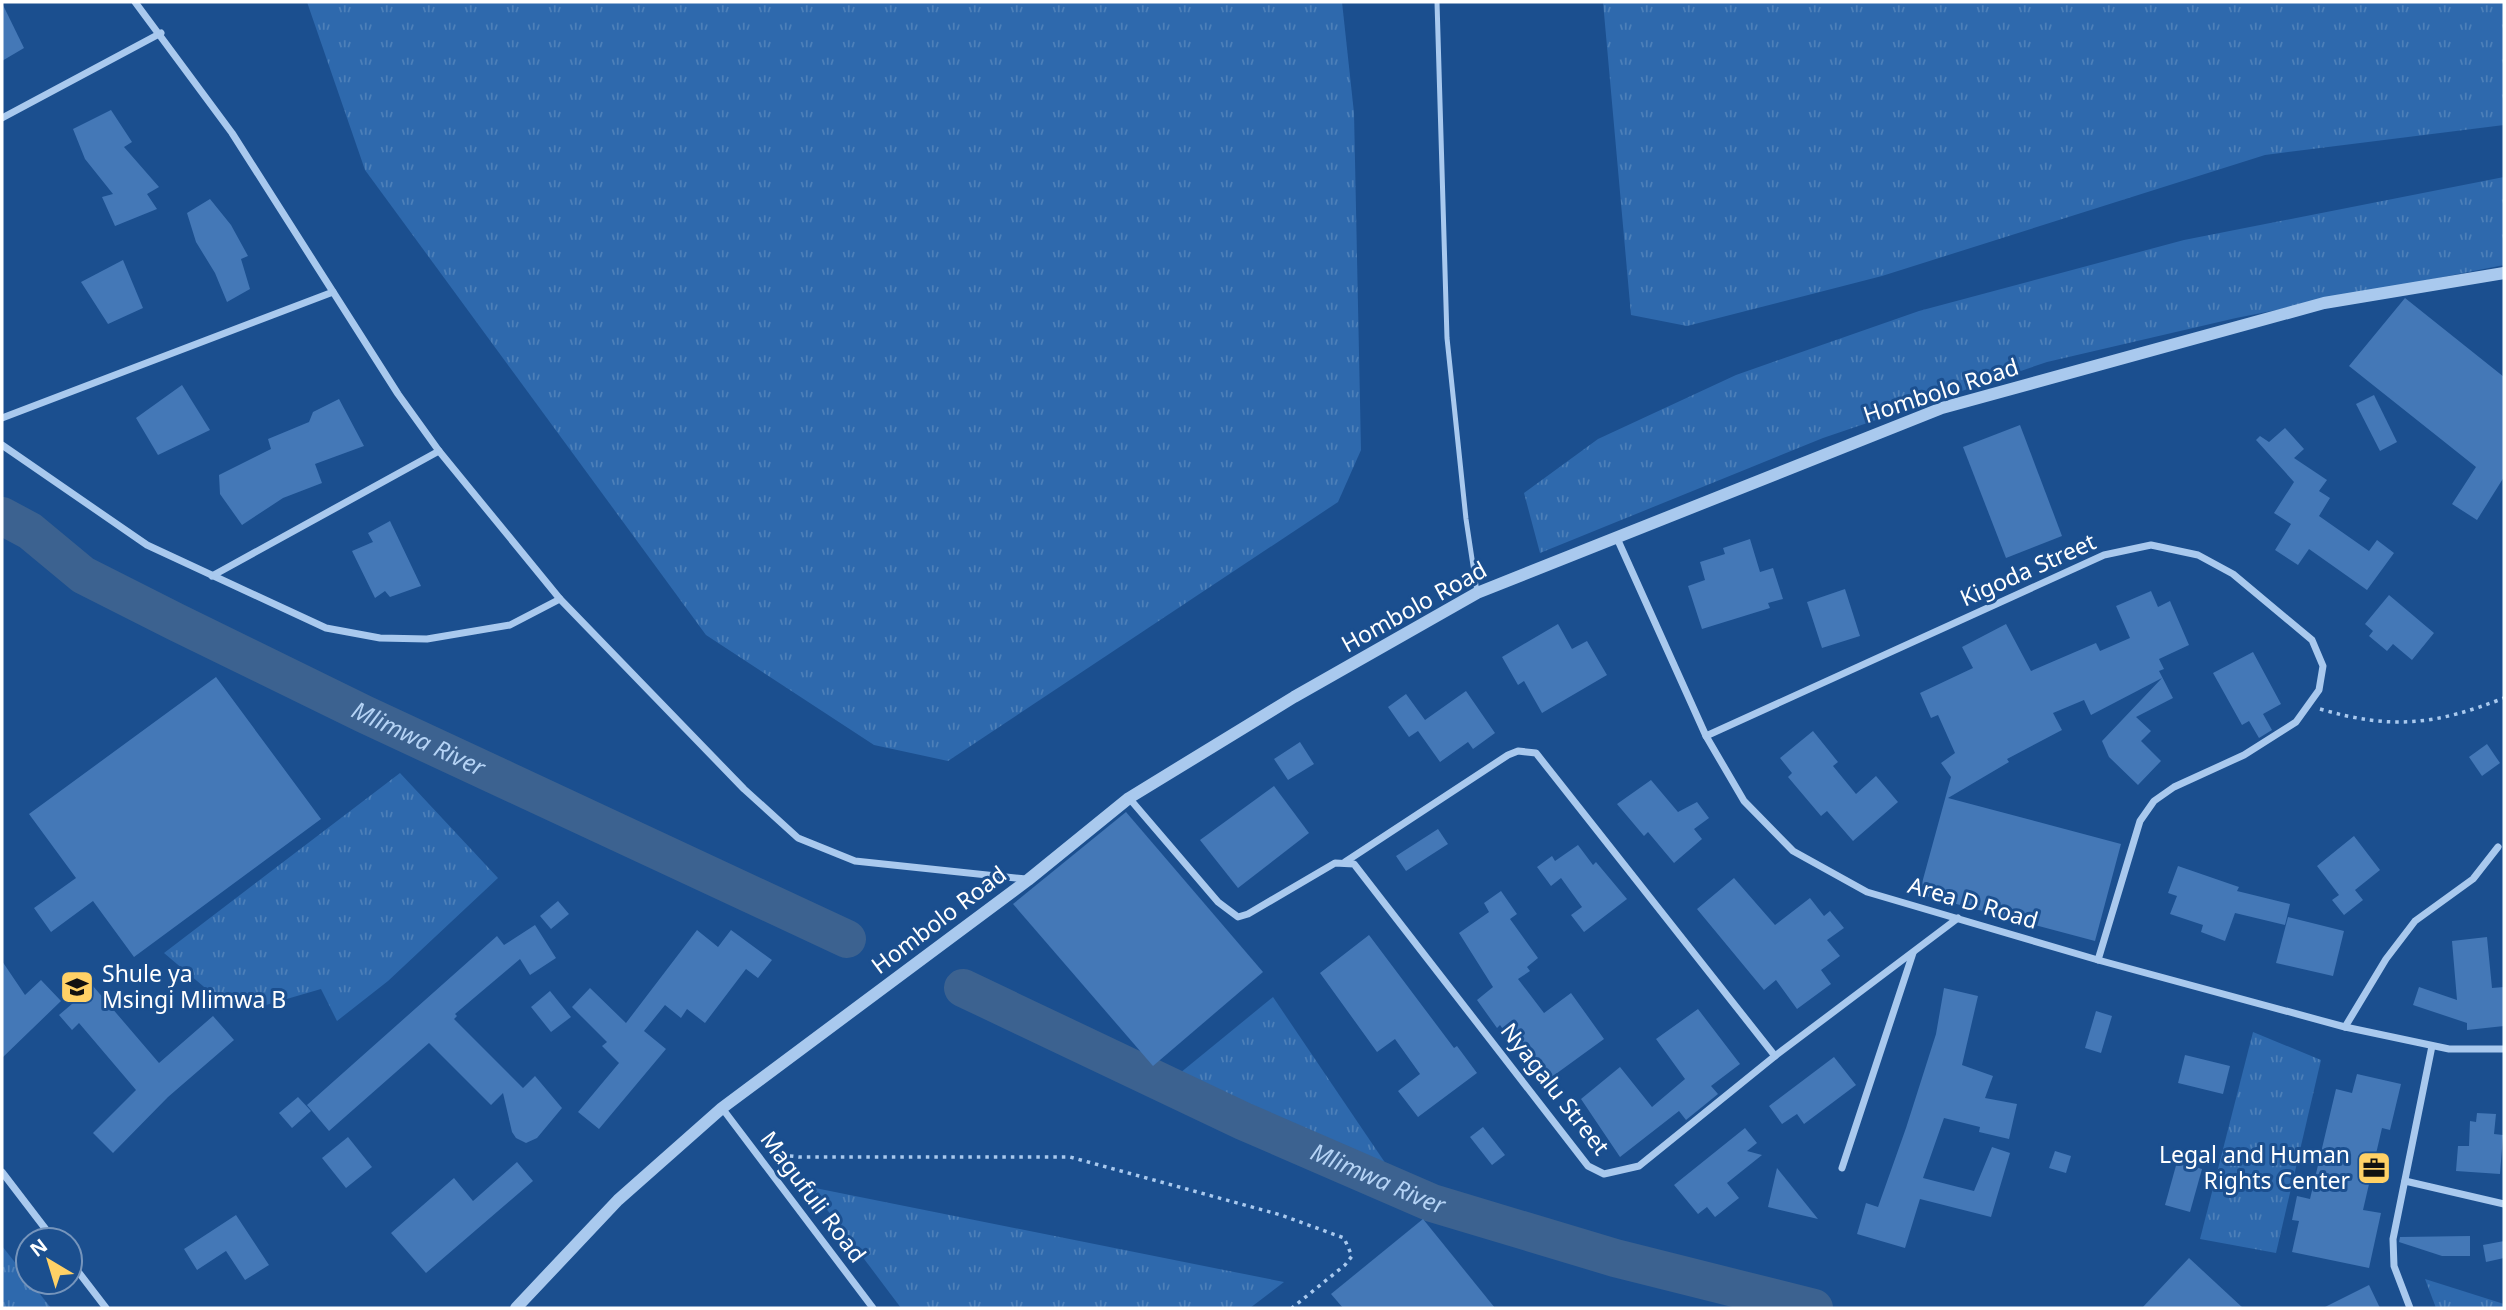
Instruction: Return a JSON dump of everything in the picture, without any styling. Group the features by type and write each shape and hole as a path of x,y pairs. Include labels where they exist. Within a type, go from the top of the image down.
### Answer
{"street":[{"path":"135,2 161,33 232,134 439,451 560,599 744,789 798,838 855,861 1028,880"},
{"path":"2,118 161,33"},
{"name":"Hombolo Road","path":"516,1308 618,1200 722,1108 1028,880 1129,798 1294,697 1477,593 1942,408 2324,303 2504,273"},
{"path":"2,418 333,292"},
{"path":"2,445 147,545 326,628 380,638 427,639 510,625 560,599"},
{"path":"212,576 439,451"},
{"name":"Area D Road","path":"1616,536 1706,736 1744,800 1793,851 1867,892 2098,960 2345,1027 2449,1049 2504,1049"},
{"name":"Kigoda Street","path":"1706,736 2104,555 2151,545 2199,555 2233,574 2312,640 2323,666 2319,690 2296,722 2273,738 2154,801 2140,821 2098,960"},
{"path":"1129,798 1217,902 1238,917 1248,914 1335,863 1345,862 1508,755 1518,751 1536,754 1775,1056"},
{"path":"2345,1027 2386,959 2415,921 2473,879 2498,847"},
{"name":"Nyagalu Street","path":"1345,862 1354,864 1362,872 1595,1172 1615,1173 1639,1166 1775,1056 1958,918"},
{"path":"1842,1168 1913,953"},
{"path":"2410,1308 2394,1266 2393,1239 2432,1046"},
{"name":"Magufuli Road","path":"722,1108 873,1308"},
{"path":"2,1172 43,1226"},
{"path":"2405,1181 2504,1204"},
{"path":"84,1279 106,1308"}],"lane":[{"path":"1437,2 1447,338 1466,519 1477,593"}],"path":[{"path":"2308,705 2356,720 2396,724 2473,710 2504,698"},
{"path":"755,1152 799,1157 1070,1157 1268,1212 1344,1238 1352,1256 1345,1265 1292,1308"}],"green space":[{"path":"307,2 1342,2 1354,113 1361,450 1338,502 948,761 874,745 706,635 365,170"},
{"path":"1603,2 2504,2 2504,125 2265,155 1882,276 1687,326 1631,315"},
{"path":"2504,177 2504,265 2236,318 2047,362 1823,438 1540,553 1524,493 1598,439 1736,375 1919,311 2184,240"},
{"path":"400,773 498,878 388,981 337,1021 321,989 266,1005 223,1003 164,953"},
{"path":"1273,997 1390,1170 1180,1073"},
{"path":"2253,1032 2321,1060 2276,1253 2200,1239"},
{"path":"810,1187 1284,1282 1250,1308 901,1308"},
{"path":"2,1246 14,1261 14,1296 42,1296 51,1308 2,1308"},
{"path":"2425,1279 2504,1304 2504,1308 2436,1308"}],"building":[{"path":"2,3 24,48 2,61"},
{"path":"111,110 132,142 124,147 159,187 147,194 157,209 115,226 102,197 113,194 85,159 73,129"},
{"path":"210,199 231,225 248,256 241,259 250,289 227,302 215,273 196,242 187,213"},
{"path":"123,260 143,308 108,324 81,282"},
{"path":"2405,298 2504,377 2504,477 2477,520 2452,504 2476,467 2349,366"},
{"path":"182,385 210,430 158,455 136,418"},
{"path":"2374,395 2397,442 2380,451 2356,404"},
{"path":"339,399 364,446 315,464 322,483 283,498 242,525 220,494 219,475 271,449 268,439 309,422 313,412"},
{"path":"2020,425 2062,536 2006,558 1963,447"},
{"path":"2285,428 2304,449 2294,458 2327,480 2319,491 2330,498 2319,516 2369,551 2377,540 2394,553 2367,590 2309,549 2298,565 2275,550 2291,524 2274,513 2294,482 2256,440 2260,436 2269,442"},
{"path":"390,521 421,586 390,597 385,591 375,598 352,551 373,542 368,533"},
{"path":"1750,539 1760,572 1773,568 1783,599 1768,603 1770,608 1702,629 1688,586 1705,580 1700,562 1725,554 1723,548"},
{"path":"1845,589 1860,636 1822,648 1807,602"},
{"path":"2151,591 2158,607 2170,601 2189,645 2159,659 2164,669 2159,671 2173,698 2136,717 2151,731 2141,741 2161,761 2138,785 2109,757 2102,741 2162,678 2091,715 2084,700 2053,713 2062,730 2007,759 2009,762 1948,798 2121,844 2095,941 1919,894 1951,777 1941,763 1955,753 1938,715 1931,718 1920,693 1973,668 1962,647 2006,624 2031,671 2096,643 2100,651 2130,638 2116,606"},
{"path":"2389,595 2434,633 2412,660 2393,644 2387,651 2369,636 2373,631 2365,624"},
{"path":"1558,624 1572,649 1587,641 1607,675 1542,713 1524,681 1518,685 1502,657"},
{"path":"2253,652 2281,704 2263,714 2272,730 2259,738 2249,721 2242,725 2213,673"},
{"path":"216,677 321,819 134,957 93,901 51,932 34,908 76,878 29,814"},
{"path":"1466,691 1495,733 1473,749 1468,742 1440,762 1418,731 1409,737 1388,707 1406,694 1425,720"},
{"path":"1813,731 1838,762 1833,766 1856,794 1876,776 1898,802 1853,841 1827,811 1821,816 1788,777 1792,773 1780,758"},
{"path":"1300,742 1314,764 1288,780 1274,759"},
{"path":"2487,744 2500,763 2482,776 2469,757"},
{"path":"1651,780 1678,812 1697,802 1709,818 1694,829 1702,839 1674,863 1648,832 1644,836 1617,804"},
{"path":"1274,786 1309,833 1238,888 1200,840"},
{"path":"1126,812 1263,972 1153,1066 1013,904"},
{"path":"1438,829 1448,844 1406,871 1396,856"},
{"path":"2354,836 2380,870 2355,890 2363,900 2344,915 2332,900 2339,895 2317,866"},
{"path":"1578,845 1593,865 1596,862 1627,899 1584,932 1571,915 1582,907 1561,878 1551,886 1537,867 1552,856 1555,861"},
{"path":"2178,866 2239,887 2237,891 2290,904 2285,925 2235,913 2225,941 2201,932 2203,925 2170,914 2177,896 2168,893"},
{"path":"1734,878 1775,925 1810,898 1824,916 1830,911 1844,928 1827,940 1840,956 1821,970 1831,984 1797,1009 1776,980 1764,990 1697,909"},
{"path":"1501,891 1517,914 1510,919 1538,958 1527,967 1530,971 1518,979 1544,1013 1571,993 1604,1039 1542,1084 1500,1025 1497,1028 1477,1000 1493,987 1459,933 1489,912 1484,903"},
{"path":"558,901 569,914 551,929 540,916"},
{"path":"2288,917 2344,931 2333,976 2276,963"},
{"path":"535,925 556,958 530,975 520,959 455,1014 457,1016 454,1019 523,1088 535,1076 562,1108 537,1138 526,1143 516,1138 512,1132 503,1093 491,1105 429,1043 329,1131 307,1105 497,936 504,945"},
{"path":"697,930 718,947 731,930 772,960 758,978 746,969 705,1023 687,1009 681,1018 665,1005 644,1031 666,1049 599,1129 578,1112 619,1063 602,1046 607,1042 572,1007 590,988 626,1023"},
{"path":"1369,935 1454,1048 1457,1046 1477,1073 1418,1117 1398,1091 1420,1074 1395,1039 1377,1052 1320,973"},
{"path":"2487,937 2492,988 2504,987 2504,1026 2467,1030 2467,1023 2413,1005 2419,987 2457,1000 2452,941"},
{"path":"2,961 25,995 41,980 61,1001 2,1058"},
{"path":"93,986 159,1063 213,1016 234,1040 168,1097 113,1153 93,1133 136,1090 79,1023 72,1030 59,1015"},
{"path":"1944,988 1978,996 1962,1065 1993,1076 1985,1098 2017,1104 2009,1139 1979,1132 1980,1127 1944,1118 1923,1178 1974,1191 1992,1147 2010,1153 1991,1217 1920,1199 1905,1248 1857,1234 1866,1203 1878,1207 1906,1128 1936,1034"},
{"path":"550,991 571,1017 551,1032 531,1007"},
{"path":"1698,1009 1740,1064 1711,1086 1718,1094 1686,1120 1679,1111 1620,1157 1581,1099 1620,1067 1652,1107 1685,1079 1656,1039"},
{"path":"2096,1011 2112,1016 2101,1053 2085,1048"},
{"path":"2185,1055 2230,1066 2223,1094 2178,1083"},
{"path":"1834,1057 1856,1085 1804,1124 1797,1114 1782,1124 1769,1106"},
{"path":"2357,1074 2401,1084 2390,1130 2382,1128 2363,1210 2381,1213 2369,1268 2292,1252 2299,1221 2292,1220 2297,1196 2310,1199 2336,1089 2352,1093"},
{"path":"298,1097 311,1111 292,1128 279,1113"},
{"path":"2477,1113 2496,1114 2494,1134 2503,1135 2500,1174 2456,1171 2458,1146 2469,1146 2470,1121 2476,1122"},
{"path":"1483,1127 1505,1155 1492,1165 1470,1137"},
{"path":"1745,1128 1757,1143 1747,1151 1762,1155 1727,1183 1739,1198 1715,1217 1707,1207 1698,1214 1674,1185"},
{"path":"348,1137 372,1167 346,1188 322,1158"},
{"path":"2055,1151 2071,1156 2066,1173 2049,1168"},
{"path":"517,1162 533,1181 426,1273 391,1233 454,1178 473,1201"},
{"path":"2177,1162 2202,1169 2190,1212 2165,1205"},
{"path":"1777,1168 1818,1219 1768,1207"},
{"path":"236,1215 269,1265 245,1280 226,1251 197,1270 184,1249"},
{"path":"1423,1219 1495,1308 1343,1308 1331,1294"},
{"path":"2470,1236 2470,1256 2442,1256 2399,1242 2400,1237"},
{"path":"2504,1241 2504,1258 2486,1262 2483,1245"},
{"path":"2189,1258 2243,1308 2142,1308"},
{"path":"2369,1285 2380,1308 2323,1308"}],"waterway":[{"name":"Mlimwa River","path":"2,516 30,531 83,575 176,622 364,714 847,939"},
{"name":"Mlimwa River","path":"963,988 1243,1121 1432,1203 1615,1258 1814,1308"}],"place":[{"name":"Shule ya Msingi Mlimwa B","path":"77,987"},
{"name":"Legal and Human Rights Center","path":"2374,1168"}]}
